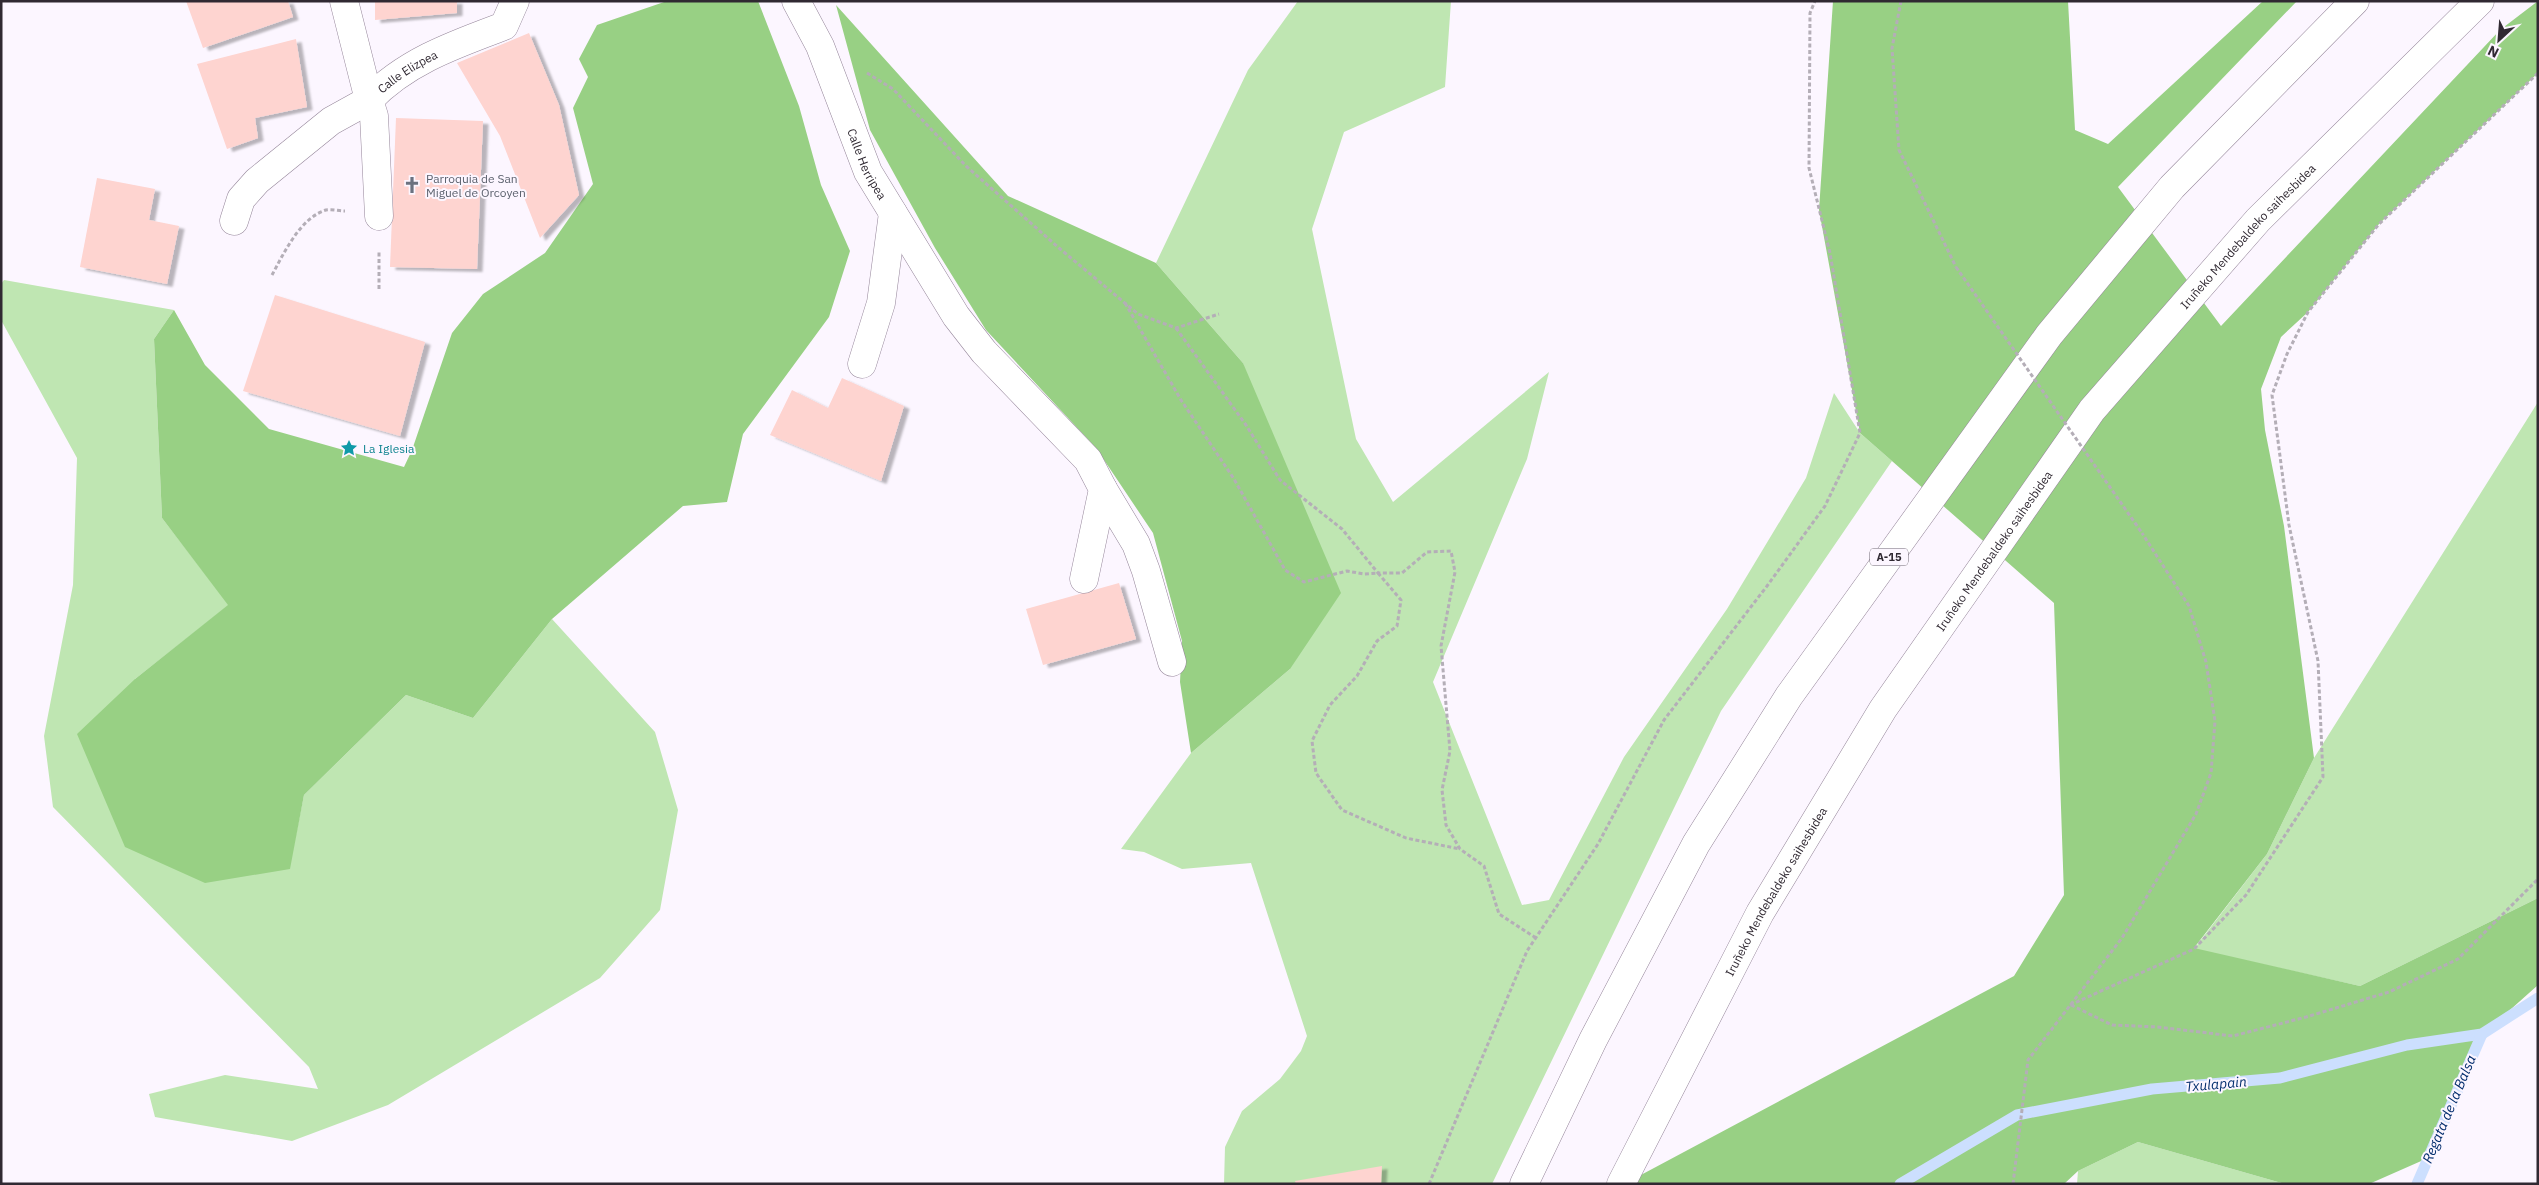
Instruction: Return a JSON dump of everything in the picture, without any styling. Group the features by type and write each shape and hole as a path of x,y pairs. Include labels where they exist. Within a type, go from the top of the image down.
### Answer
{"main road":[{"path":"234,221 241,199 257,181 331,121 370,100 344,1"},
{"name":"Calle Elizpea","path":"379,216 374,116 370,100 385,83 438,51 504,26 515,1"},
{"name":"Calle Herripea","path":"796,1 820,46 868,172 956,316 984,352 1088,460 1136,544 1146,571 1172,662"},
{"name":"A-15","path":"1524,1184 1593,1040 1696,844 1788,696 2048,335 2172,187 2355,1"},
{"name":"Iruñeko Mendebaldeko saihesbidea","path":"1621,1184 1760,913 1883,710 2092,410 2258,220 2480,1"},
{"path":"862,364 881,303 893,213"},
{"path":"1084,579 1103,489"}],"path":[{"path":"1429,1184 1527,951 1598,844 1664,720 1767,586 1825,506 1860,433 1830,253 1809,168 1810,13 1815,1"},
{"path":"1901,1 1892,48 1899,150 1956,267 2142,533 2190,606 2206,662 2215,721 2211,773 2196,814 2122,938 2028,1060 2013,1184"},
{"path":"862,69 893,89 966,166 1124,303 1138,314 1176,328 1240,417 1280,480 1342,529 1401,600 1397,626 1377,641 1357,676 1330,705 1312,741 1316,774 1342,810 1406,838 1460,848"},
{"path":"2070,1005 2194,949 2246,896 2323,777 2318,661 2289,525 2272,395 2287,354 2308,312 2379,224 2538,73"},
{"path":"272,275 294,238 316,215 328,210 379,216 379,289"},
{"path":"1124,303 1182,400 1234,479 1285,570 1304,582 1347,572 1364,574 1402,573 1426,552 1451,551 1455,572 1441,646 1450,751 1442,790 1446,825 1460,848 1484,866 1499,914 1536,938"},
{"path":"1176,328 1219,314"},
{"path":"2070,1005 2112,1025 2158,1027 2233,1036 2306,1017 2389,992 2458,959 2538,879"}],"green space":[{"path":"667,1 758,1 799,106 821,185 850,251 829,317 743,434 727,502 683,506 552,619 473,718 406,695 304,795 290,869 205,883 125,847 77,734 135,679 228,605 162,518 154,339 174,310 205,365 269,429 404,467 412,450 452,333 483,294 545,253 593,184 573,108 588,77 579,59 597,25"},
{"path":"1298,1 1451,1 1445,87 1344,132 1312,229 1356,439 1393,502 1549,372 1527,459 1433,682 1522,905 1549,900 1624,757 1727,609 1806,478 1834,393 1860,433 1892,461 1721,711 1492,1184 1224,1184 1225,1147 1242,1111 1280,1079 1301,1051 1307,1036 1251,863 1182,869 1144,852 1121,849 1191,753 1290,669 1243,363 1156,263 1248,70"},
{"path":"1833,1 2068,1 2075,130 2108,144 2263,1 2297,1 2118,187 2221,326 2500,30 2538,1 2538,73 2379,224 2308,312 2281,337 2261,389 2265,430 2284,526 2314,758 2267,854 2194,948 2360,986 2538,898 2538,985 2482,1035 2428,1158 2369,1184 2285,1184 2138,1142 2078,1171 2064,1184 1624,1184 2014,976 2064,895 2054,603 1860,433 1819,210"},
{"path":"836,5 1008,196 1156,263 1243,363 1341,593 1290,669 1191,753 1180,682 1182,641 1153,533 1096,448 986,330 935,248 870,130"},
{"path":"4,280 174,310 154,339 162,518 229,605 135,679 289,869 304,795 406,695 473,718 552,619 655,732 678,810 660,910 600,978 388,1105 292,1141 155,1117 149,1094 225,1075 318,1089 309,1067 53,807 44,736 73,585 77,458 1,320 1,284"},
{"path":"2538,402 2538,898 2360,986 2194,949 2267,854 2314,758"},
{"path":"2138,1142 2285,1184 2077,1184 2078,1171"}],"building":[{"path":"186,1 288,1 293,17 203,48"},
{"path":"375,1 457,1 457,13 375,20"},
{"path":"529,33 559,105 579,195 540,238 500,136 457,63"},
{"path":"296,39 307,107 255,118 258,138 227,149 197,64"},
{"path":"396,118 483,121 477,269 390,267"},
{"path":"97,178 155,189 149,220 179,226 167,284 80,267"},
{"path":"275,295 425,342 400,436 243,391"},
{"path":"842,378 904,406 881,481 770,435 792,390 828,408"},
{"path":"1119,583 1136,639 1043,665 1026,609"},
{"path":"1382,1166 1381,1184 1296,1184 1295,1181"}],"waterway":[{"name":"Txulapain","path":"1900,1184 2017,1115 2152,1089 2280,1078 2407,1045 2482,1034 2538,998"},
{"name":"Regata de la Balsa","path":"2417,1184 2482,1034"}],"place":[{"name":"Parroquia de San Miguel de Orcoyen","path":"412,185"},
{"name":"La Iglesia","path":"349,448"}]}
